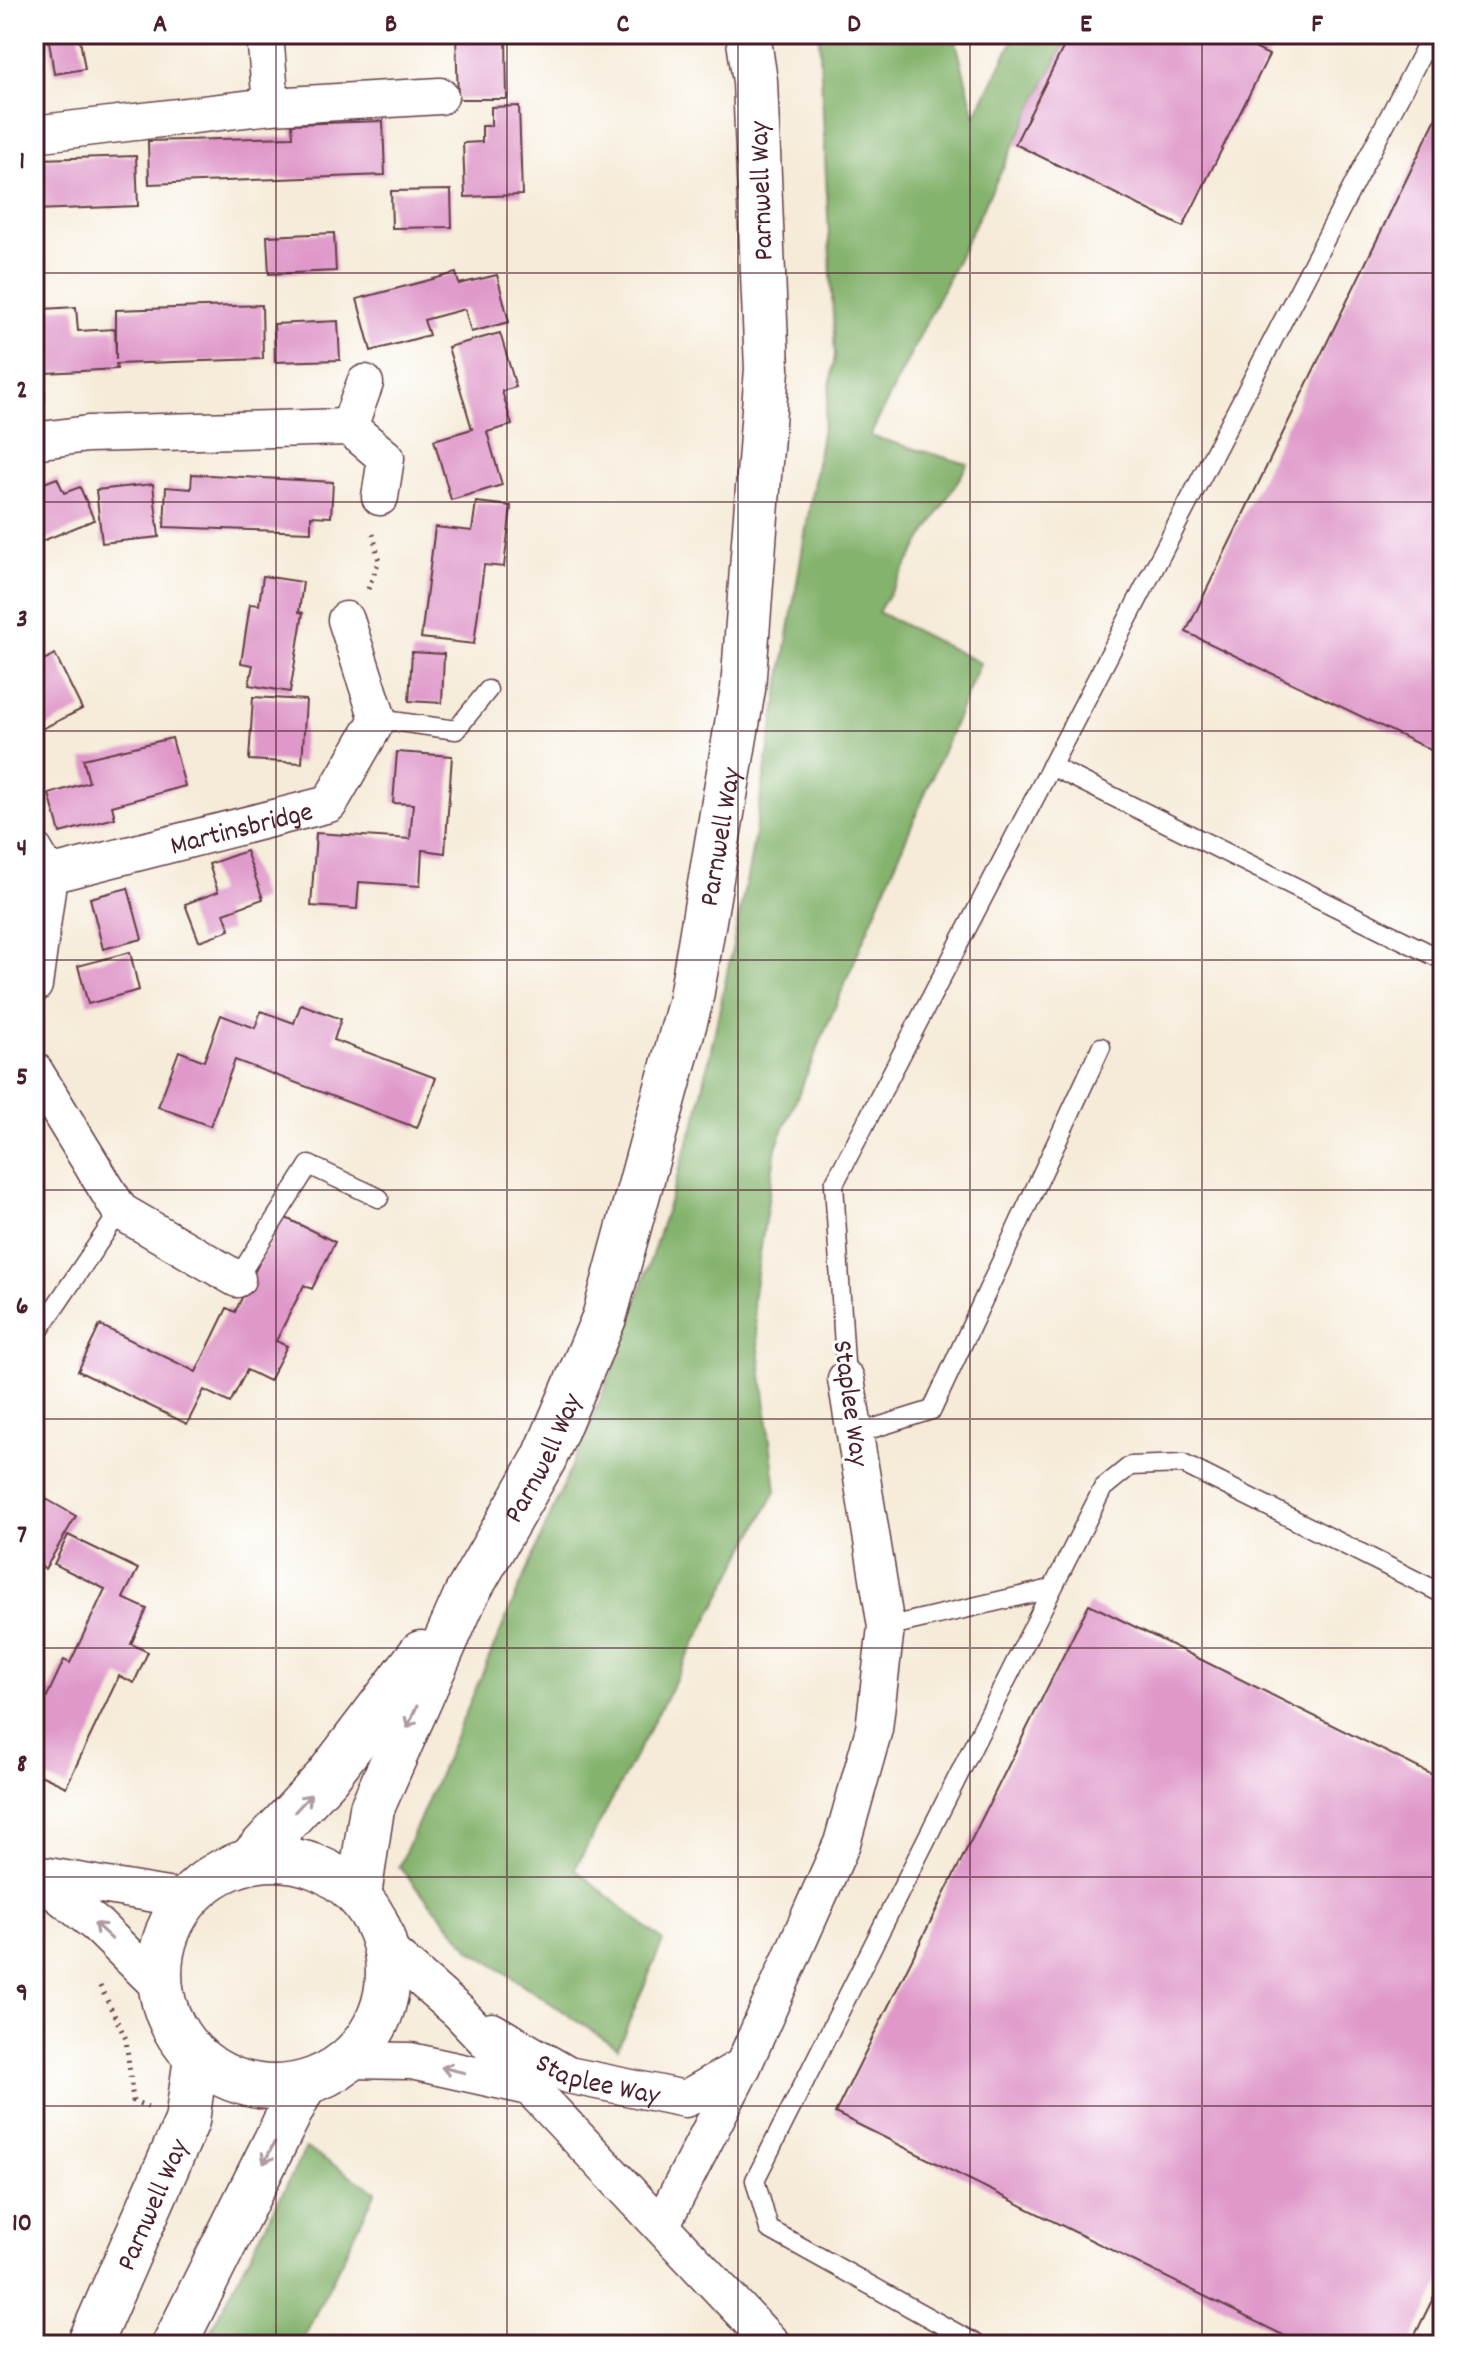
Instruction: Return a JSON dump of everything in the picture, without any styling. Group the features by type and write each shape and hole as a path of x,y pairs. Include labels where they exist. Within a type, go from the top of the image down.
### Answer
{"street":[{"path":"265,34 271,106"},
{"name":"Parnwell Way","path":"359,1895 372,1808 466,1595 544,1459 604,1318 690,1003 743,689 767,369 755,81 748,34"},
{"path":"34,134 271,106 440,96"},
{"path":"349,427 365,383"},
{"path":"34,441 88,434 349,427 386,458 380,497"},
{"path":"346,620 378,719"},
{"name":"Martinsbridge","path":"34,985 41,862 329,804 378,719"},
{"path":"34,1070 120,1211 237,1279"},
{"name":"Staplee Way","path":"662,2224 743,2066 842,1843 874,1729 886,1627 846,1379"},
{"name":"Parnwell Way","path":"250,1860 327,1777 466,1595"},
{"path":"290,1858 327,1871 359,1895 376,1920 387,1949 389,1979 383,2010 369,2037 349,2060 328,2075 304,2084 266,2088 229,2079 196,2058 178,2037 165,2012 159,1986 160,1954 168,1925 185,1899 214,1874 250,1860 290,1858"},
{"path":"34,1874 185,1899"},
{"path":"34,1874 98,1926 159,1986"},
{"name":"Staplee Way","path":"387,1949 459,2012 773,2345"},
{"name":"Staplee Way","path":"459,2012 568,2075 685,2099 743,2066"},
{"name":"Parnwell Way","path":"89,2345 187,2121 196,2058"},
{"name":"Staplee Way","path":"349,2060 411,2061 529,2087"},
{"path":"174,2345 304,2084"}],"lane":[{"name":"Staplee Way","path":"846,1379 834,1184 1432,34"},
{"path":"378,719 456,730 488,690"},
{"path":"1051,766 1443,960"},
{"path":"855,1434 932,1410 1101,1047"},
{"path":"237,1279 309,1165 379,1198"},
{"path":"34,1338 120,1211"},
{"path":"978,2345 769,2229 755,2180 1103,1488 1130,1466 1183,1464 1443,1594"},
{"path":"886,1627 1051,1589"}],"path":[{"path":"346,620 368,590 379,561 366,508 380,497"},
{"path":"99,1983 126,2039 133,2101 187,2121"}],"green space":[{"path":"819,34 954,34 975,116 1016,34 1069,34 870,436 968,464 878,612 980,663 776,1147 753,1300 776,1491 575,1869 663,1941 618,2048 471,1950 399,1867 620,1354 698,1112 749,868 835,356"},
{"path":"306,2148 376,2191 300,2345 203,2345"}],"building":[{"path":"48,34 79,34 85,69 54,74"},
{"path":"456,34 506,34 507,99 458,99"},
{"path":"1070,34 1226,34 1269,55 1183,227 1015,144"},
{"path":"1443,104 1443,756 1186,632"},
{"path":"519,106 522,195 465,197 463,143 482,142 482,126 491,126 491,107"},
{"path":"383,121 385,175 149,184 148,141 293,137 292,124"},
{"path":"136,156 138,206 34,210 34,173 41,173 40,159"},
{"path":"451,190 452,227 392,228 391,191"},
{"path":"334,233 336,271 269,274 267,236"},
{"path":"456,273 459,284 497,275 509,322 471,332 465,309 424,320 429,335 371,351 357,299"},
{"path":"262,305 263,359 116,364 117,369 46,373 43,309 76,307 78,331 115,329 116,360 116,310"},
{"path":"338,321 340,360 275,362 274,324"},
{"path":"500,333 516,387 502,391 512,425 487,432 502,485 451,500 434,440 472,429 448,347"},
{"path":"34,362 44,362 45,401 34,401"},
{"path":"192,474 333,482 331,517 311,516 311,532 164,527 166,487 191,489"},
{"path":"57,478 64,493 80,487 94,520 40,542 34,527 34,487"},
{"path":"153,484 159,537 102,543 96,490"},
{"path":"476,502 511,506 504,567 484,565 474,644 421,638 435,527 472,531"},
{"path":"263,576 303,582 299,612 303,613 290,692 249,685 253,665 241,663 250,604 259,605"},
{"path":"34,650 40,662 55,654 82,709 34,733"},
{"path":"412,652 444,654 442,703 409,701"},
{"path":"253,697 306,700 302,763 249,760"},
{"path":"172,738 185,786 112,806 115,818 60,833 49,794 89,782 83,759"},
{"path":"397,752 452,756 445,853 422,850 420,886 359,882 357,909 311,906 316,833 410,839 413,804 393,803"},
{"path":"246,851 263,899 224,913 230,930 199,941 185,904 218,892 209,864"},
{"path":"128,888 142,939 103,949 90,898"},
{"path":"130,952 139,990 88,1004 78,966"},
{"path":"301,1004 341,1019 334,1040 436,1078 417,1128 235,1060 210,1126 158,1107 179,1051 204,1061 221,1015 255,1028 261,1011 294,1023"},
{"path":"282,1216 335,1242 312,1289 304,1285 276,1341 287,1346 269,1381 247,1370 230,1403 204,1390 187,1424 78,1371 100,1325 196,1372 227,1308 235,1312"},
{"path":"34,1492 76,1516 45,1569 34,1563"},
{"path":"68,1535 138,1569 123,1598 147,1609 131,1644 148,1652 134,1683 119,1676 66,1787 34,1772 34,1724 64,1660 70,1663 105,1589 54,1564"},
{"path":"1089,1604 1443,1780 1443,2278 1410,2345 1303,2345 835,2113"}]}
